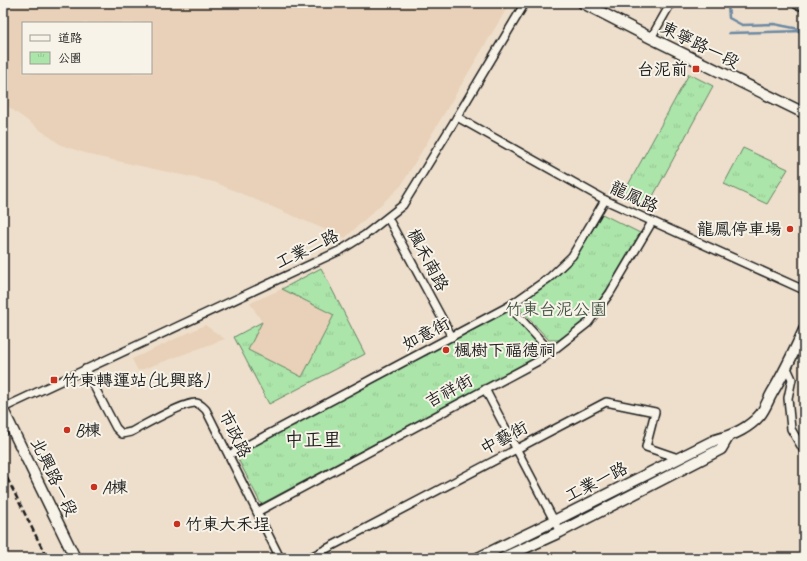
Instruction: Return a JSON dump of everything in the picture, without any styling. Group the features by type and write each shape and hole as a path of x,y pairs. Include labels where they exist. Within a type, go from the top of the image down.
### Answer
{"street":[{"name":"工業二路","path":"3,409 85,369 341,250 366,235 388,218 403,206 525,3"},
{"name":"東寧路一段","path":"583,3 804,113"},
{"path":"651,38 671,3"},
{"name":"龍鳳路","path":"457,117 605,200 804,290"},
{"name":"如意街","path":"228,455 510,306 549,278 572,256 605,200"},
{"name":"楓禾南路","path":"388,218 452,337"},
{"name":"吉祥街","path":"257,512 542,359 588,323 610,293 652,222"},
{"path":"510,306 551,352"},
{"name":"工業一路","path":"478,558 715,440 728,437 751,423 760,415 787,368 804,330"},
{"path":"787,368 792,379 788,398 791,429 804,451"},
{"name":"市政路","path":"85,369 116,428 122,434 131,432 186,405 198,403 203,406 280,558"},
{"path":"485,389 560,532"},
{"name":"中藝街","path":"309,558 606,402 655,412 646,446 678,458"},
{"name":"北興路ㄧ段","path":"3,409 75,558"},
{"name":"工業一路","path":"503,558 560,532 721,449 728,437"}],"shaded area":[{"path":"3,3 510,3 401,186 345,238 214,182 94,156 61,145 3,103"},
{"path":"282,289 334,315 302,378 248,350 262,322 250,303"},
{"path":"205,325 225,339 138,371 132,359"}],"green space":[{"path":"689,74 713,86 646,209 622,196"},
{"path":"743,148 788,169 767,204 724,184"},
{"name":"竹東台泥公園","path":"602,214 640,233 604,294 585,320 559,340 549,340 521,310 522,301 561,273 576,257"},
{"path":"321,268 365,354 269,404 234,337 262,322 248,350 302,377 334,315 282,289"},
{"path":"507,310 547,352 261,504 236,455"}],"waterway":[{"path":"728,3 729,18 742,25 774,24 804,30"},
{"path":"729,33 804,31"}],"railway":[{"path":"3,470 47,558"}],"place":[{"name":"台泥前","path":"696,69"},
{"name":"龍鳳停車場","path":"790,229"},
{"name":"楓樹下福德祠","path":"446,350"},
{"name":"竹東轉運站(北興路)","path":"54,380"},
{"name":"B棟","path":"67,430"},
{"name":"A棟","path":"94,487"},
{"name":"竹東大禾埕","path":"177,524"}],"district":[{"name":"中正里","path":"313,440"}]}
